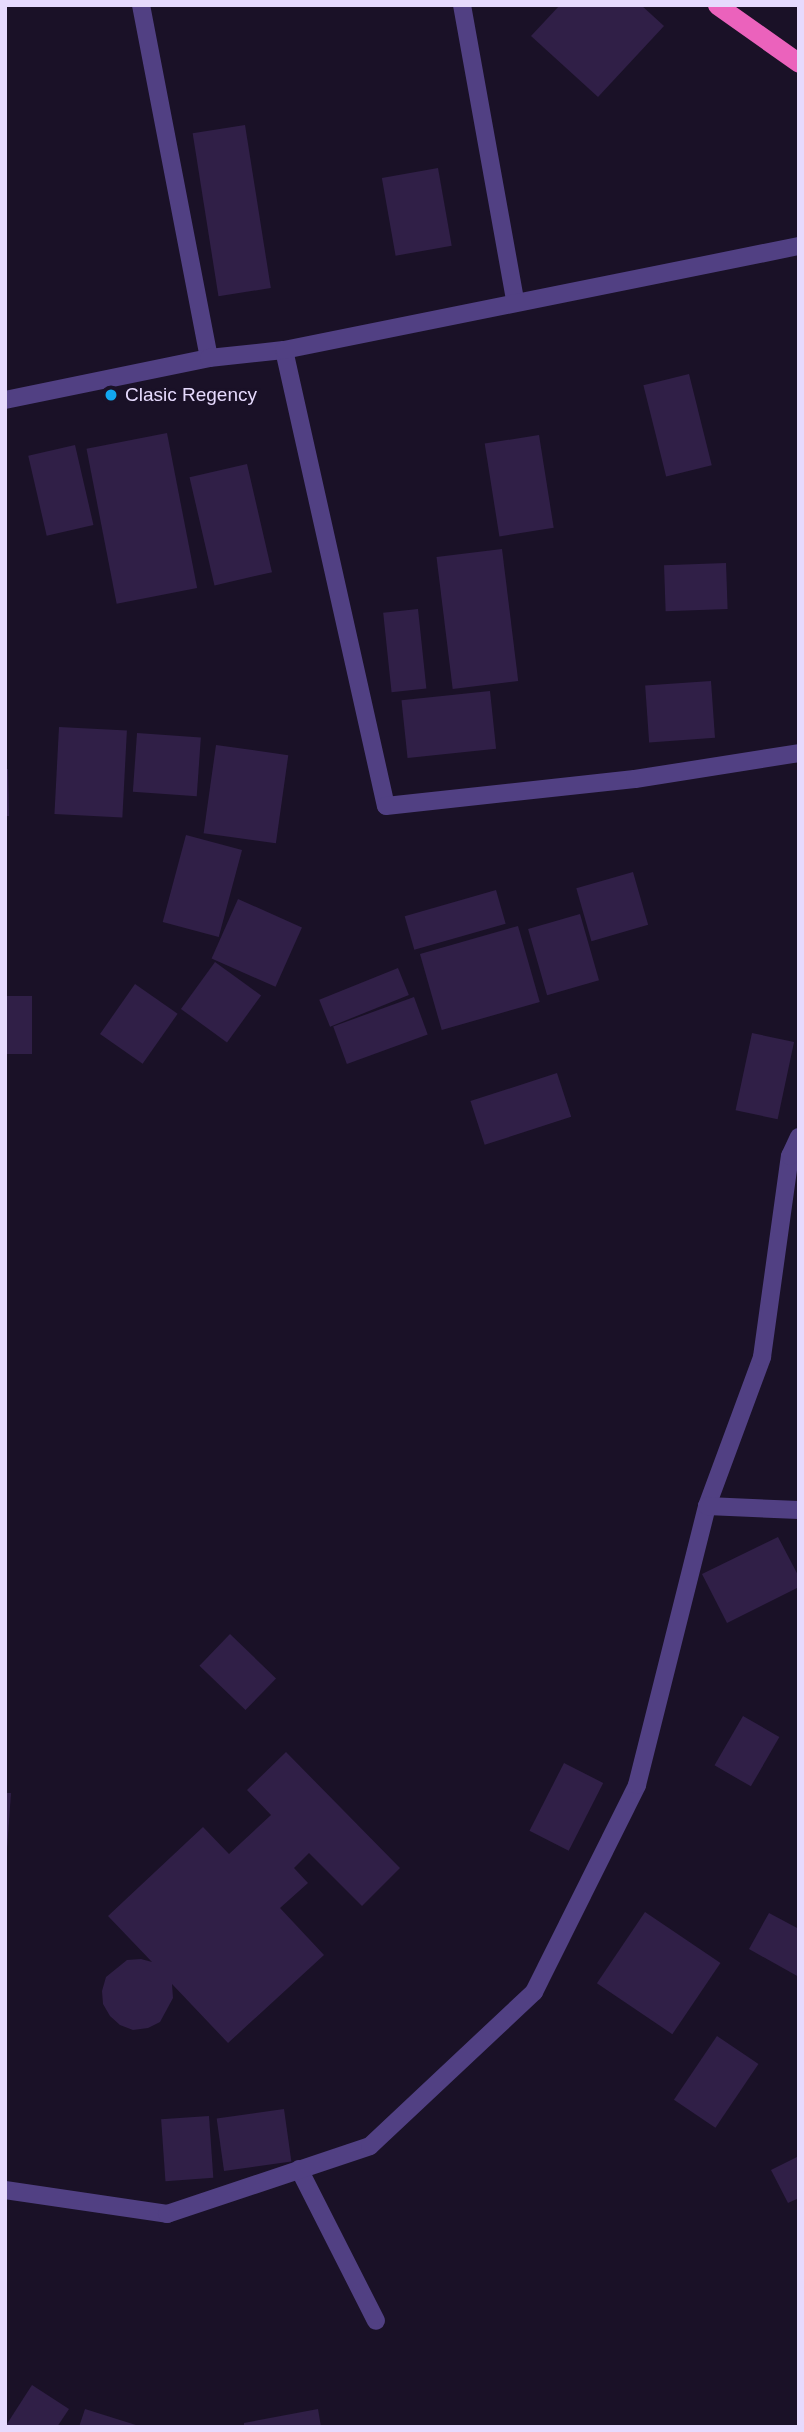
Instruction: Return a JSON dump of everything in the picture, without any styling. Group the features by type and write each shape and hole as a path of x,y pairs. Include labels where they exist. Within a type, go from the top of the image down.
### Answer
{"highway":[{"path":"717,5 738,23 799,63"}],"street":[{"path":"141,5 209,358"},
{"path":"462,5 515,301"},
{"path":"5,400 209,358 284,350 515,301 799,246"},
{"path":"284,350 386,806 635,779 799,753"},
{"path":"5,2190 167,2214 370,2146 534,1992 637,1785 707,1506 762,1357 790,1156 799,1137"},
{"path":"707,1506 799,1510"},
{"path":"299,2169 376,2321"}],"building":[{"path":"560,5 641,5 664,26 598,97 531,36"},
{"path":"245,125 271,288 218,296 193,133"},
{"path":"438,168 452,246 396,256 382,178"},
{"path":"689,374 712,465 666,477 643,385"},
{"path":"167,433 197,588 117,604 87,449"},
{"path":"539,435 554,528 499,536 485,444"},
{"path":"75,445 93,525 47,536 28,456"},
{"path":"247,464 272,572 214,585 190,477"},
{"path":"502,549 518,681 453,689 436,557"},
{"path":"726,563 728,609 666,611 664,565"},
{"path":"418,609 426,689 392,692 383,613"},
{"path":"711,681 715,738 649,742 645,686"},
{"path":"490,691 496,749 408,758 401,700"},
{"path":"59,727 127,731 122,817 54,814"},
{"path":"137,733 201,737 197,796 133,792"},
{"path":"216,745 288,755 276,843 204,833"},
{"path":"5,769 8,769 9,816 5,816"},
{"path":"186,835 242,850 219,937 163,922"},
{"path":"633,872 648,925 591,941 576,888"},
{"path":"496,890 506,924 414,950 405,916"},
{"path":"238,899 302,927 276,987 212,958"},
{"path":"580,914 599,980 547,995 528,929"},
{"path":"518,926 540,1002 442,1030 420,954"},
{"path":"215,962 261,996 227,1042 181,1009"},
{"path":"398,968 409,995 330,1027 319,1000"},
{"path":"135,984 178,1014 143,1064 100,1034"},
{"path":"5,996 32,996 32,1054 5,1054"},
{"path":"414,997 428,1035 347,1064 333,1026"},
{"path":"752,1033 794,1042 778,1119 736,1110"},
{"path":"557,1073 571,1117 485,1145 470,1101"},
{"path":"778,1537 799,1577 799,1587 727,1623 702,1574"},
{"path":"230,1634 276,1678 245,1710 199,1666"},
{"path":"743,1716 779,1737 751,1786 714,1765"},
{"path":"286,1752 400,1868 362,1906 309,1853 294,1868 308,1883 280,1908 324,1955 228,2043 172,1984 173,1998 160,2022 148,2028 133,2030 120,2025 110,2016 103,2004 102,1991 106,1977 127,1960 141,1959 152,1962 108,1916 203,1827 229,1854 271,1815 247,1790"},
{"path":"564,1763 603,1783 569,1851 529,1831"},
{"path":"5,1793 11,1793 7,1849 5,1849"},
{"path":"645,1912 720,1963 672,2034 597,1983"},
{"path":"769,1913 799,1929 799,1977 749,1949"},
{"path":"717,2036 758,2064 715,2128 674,2100"},
{"path":"284,2109 291,2161 224,2171 217,2118"},
{"path":"209,2116 213,2178 165,2181 161,2119"},
{"path":"799,2156 799,2198 788,2203 771,2170"},
{"path":"32,2385 69,2409 57,2427 5,2427"},
{"path":"85,2409 139,2426 139,2427 79,2427"},
{"path":"318,2409 321,2427 244,2427 244,2423"}],"place":[{"name":"Clasic Regency","path":"111,395"}]}
